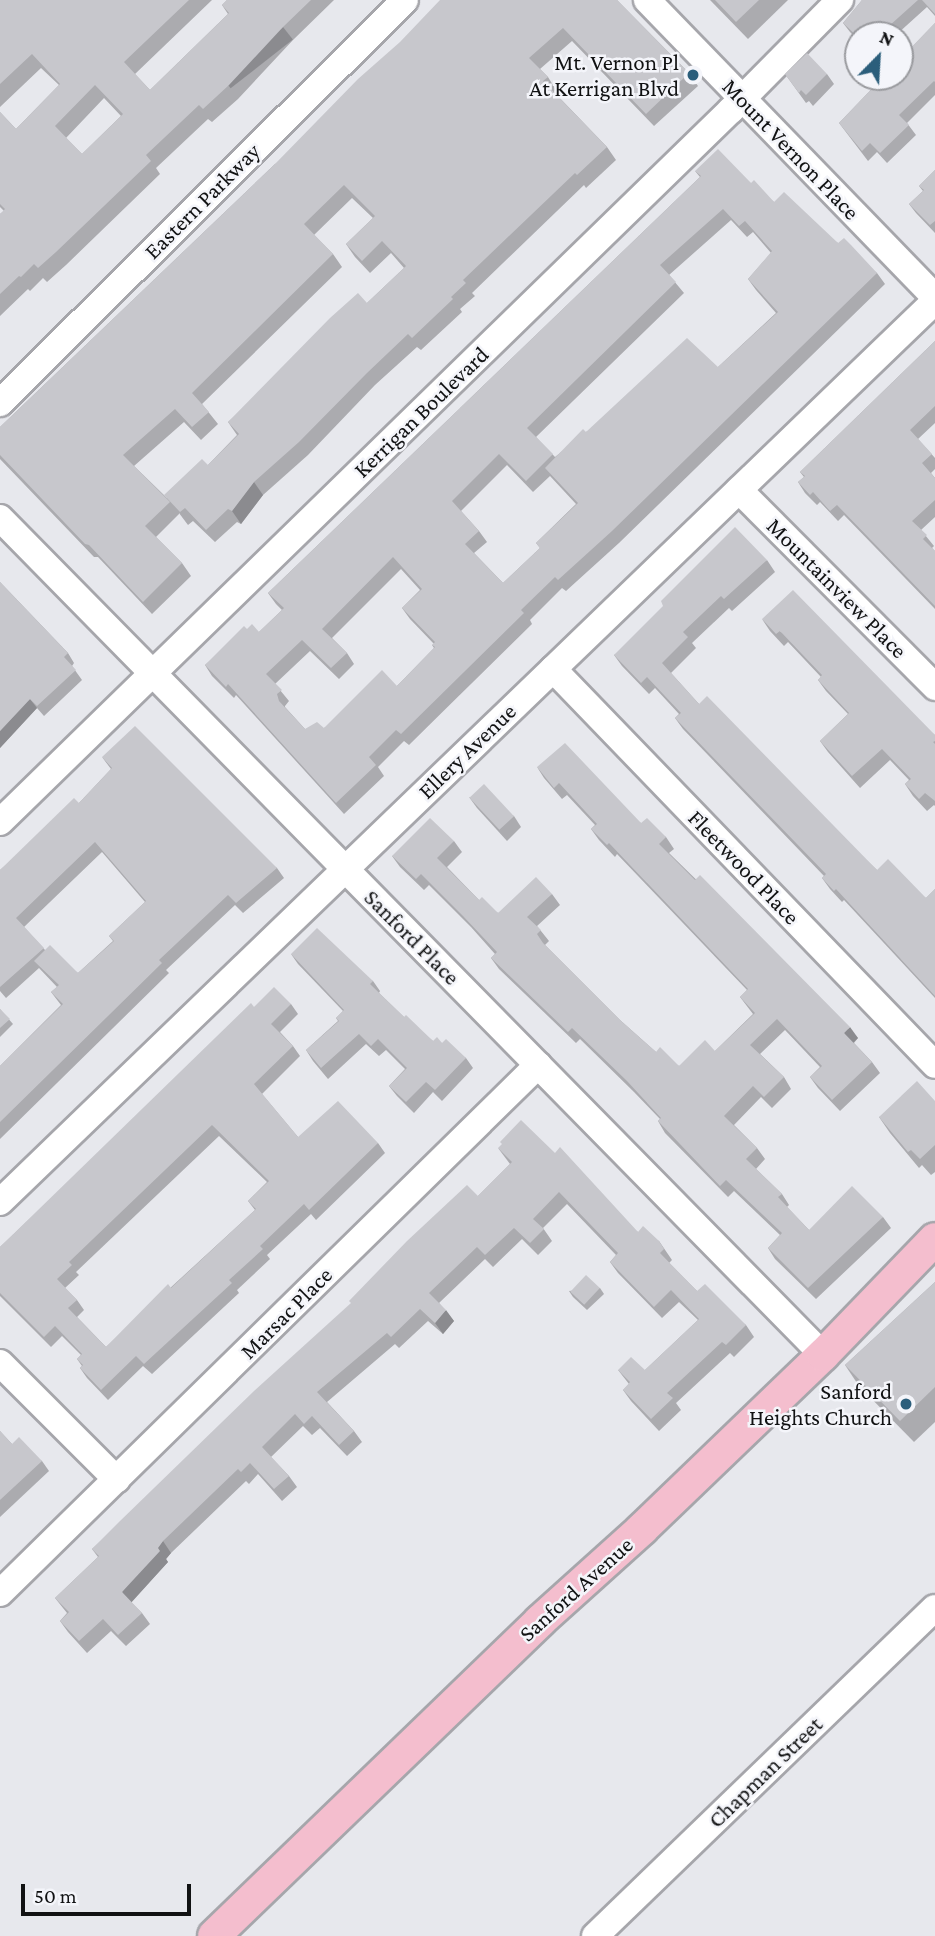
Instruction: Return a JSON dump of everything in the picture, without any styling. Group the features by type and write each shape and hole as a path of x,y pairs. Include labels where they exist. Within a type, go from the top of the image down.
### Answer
{"main road":[{"name":"Sanford Avenue","path":"214,1936 540,1620 642,1529 823,1355 935,1239"}],"street":[{"name":"Eastern Parkway","path":"0,403 405,0"},
{"name":"Mount Vernon Place","path":"647,0 935,299"},
{"name":"Kerrigan Boulevard","path":"0,822 743,99 840,0"},
{"name":"Ellery Avenue","path":"0,1202 935,299"},
{"name":"Mountainview Place","path":"739,490 935,687"},
{"name":"Sanford Place","path":"0,518 823,1355"},
{"name":"Fleetwood Place","path":"553,669 935,1065"},
{"name":"Marsac Place","path":"0,1593 538,1065"},
{"path":"0,1363 117,1480"},
{"name":"Chapman Street","path":"595,1936 935,1608"}],"building":[{"path":"0,0 189,0 124,62 150,90 229,13 222,5 227,0 311,0 229,85 203,109 199,105 146,155 151,161 56,252 38,268 34,264 0,294 0,214 5,209 0,204 0,112 16,129 60,84 32,54 0,84","holes":["95,85 123,114 82,154 55,126"]},
{"path":"440,0 617,0 689,73 646,114 563,28 529,58 548,77 543,81 607,147 577,175 575,173 463,280 466,283 451,297 453,299 412,338 408,334 299,442 254,482 232,511 228,509 206,530 185,508 180,512 164,495 202,459 208,465 239,434 228,422 330,318 358,293 367,303 406,266 382,241 362,261 346,244 375,216 344,185 304,224 333,254 192,393 209,412 192,427 175,409 123,455 170,502 145,526 182,563 143,602 0,455 0,427 275,164"},
{"path":"715,0 759,0 736,22"},
{"path":"862,0 918,0 895,21 845,21"},
{"path":"922,0 935,0 935,14"},
{"path":"935,23 935,82 899,115 909,125 880,153 870,143 862,151 839,123 870,91 914,91 914,45"},
{"path":"807,53 827,74 806,95 801,90 799,93 785,74"},
{"path":"718,149 751,183 754,180 774,202 784,192 838,243 844,238 877,273 612,531 558,580 555,577 521,610 524,613 401,734 396,730 369,757 376,765 336,803 228,684 226,687 205,665 244,626 247,629 252,624 259,632 284,608 268,593 701,176 695,171","holes":["723,209 739,226 745,221 772,251 748,279 778,312 718,367 687,338 586,432 583,429 545,468 578,503 536,543 540,548 503,583 465,544 479,531 452,501 499,454 526,481 553,454 527,428 676,282 660,265","393,557 422,589 402,608 435,642 432,645 435,647 397,686 382,670 324,728 317,722 305,729 279,701 277,694 282,690 266,674 302,640 331,668 347,653 322,629"]},
{"path":"935,170 935,221 930,225 909,204 924,190 919,186"},
{"path":"935,341 935,406 910,430 932,454 922,463 935,478 935,500 912,521 927,535 923,539 935,551 935,606 837,505 830,511 813,492 810,495 798,482 805,476 800,472"},
{"path":"735,527 767,560 724,599 721,596 683,632 688,637 662,663 699,704 707,696 877,870 888,859 926,898 935,889 935,996 836,889 834,891 822,878 826,874 675,718 681,713 647,677 641,683 614,655 663,606 661,601"},
{"path":"0,582 68,653 64,657 76,670 37,706 30,699 0,731"},
{"path":"793,590 935,735 935,801 925,793 919,799 905,784 911,779 882,749 852,776 820,741 849,713 818,680 822,675 780,631 776,634 762,619"},
{"path":"135,726 277,868 236,903 228,895 159,960 162,963 0,1122 0,1066 63,1004 51,992 59,985 34,961 50,945 78,973 114,941 109,936 146,901 95,842 16,918 44,948 0,987 0,870 74,798 79,803 112,768 102,757"},
{"path":"565,743 641,823 647,818 666,837 659,844 695,880 700,875 850,1027 844,1033 872,1062 832,1100 810,1077 822,1066 777,1019 750,1045 784,1077 764,1097 753,1086 724,1116 757,1148 746,1159 782,1194 778,1197 809,1230 852,1186 883,1217 808,1288 768,1248 782,1233 726,1180 720,1186 658,1121 661,1118 627,1081 572,1028 568,1032 491,958 497,952 463,916 421,874 416,879 392,856 430,818 454,841 437,858 479,900 482,897 498,913 536,877 552,894 527,917 541,930 537,934 543,943 620,1020 656,1052 660,1047 679,1066 705,1040 715,1051 755,1013 740,997 748,989 609,843 607,845 591,829 597,824 559,783 554,788 537,767"},
{"path":"484,784 514,816 499,830 469,798"},
{"path":"317,928 373,981 370,984 404,1017 406,1015 433,1041 437,1037 442,1043 446,1039 466,1058 435,1090 426,1082 406,1102 389,1086 407,1068 378,1039 371,1046 359,1034 321,1068 306,1050 339,1021 336,1018 344,1010 291,954"},
{"path":"274,987 291,1004 271,1024 293,1046 254,1084 298,1137 338,1101 378,1143 309,1210 304,1204 260,1246 263,1249 229,1280 232,1283 144,1364 136,1356 101,1390 80,1368 83,1365 77,1359 82,1354 55,1326 44,1337 0,1293 0,1247 251,1003 254,1007","holes":["212,1125 269,1181 248,1201 256,1209 171,1288 168,1284 106,1347 68,1308 77,1300 57,1279 72,1265 69,1262"]},
{"path":"0,1009 10,1019 0,1028"},
{"path":"917,1081 935,1101 935,1145 920,1159 911,1150 908,1152 879,1117"},
{"path":"521,1120 555,1153 560,1147 638,1232 643,1226 659,1241 664,1249 660,1253 697,1291 705,1284 746,1325 726,1345 722,1342 667,1393 673,1398 651,1419 623,1390 630,1382 618,1370 631,1357 645,1370 699,1319 671,1290 654,1307 610,1262 618,1253 559,1192 533,1219 544,1229 530,1243 514,1228 485,1255 477,1247 429,1293 446,1310 435,1323 420,1309 391,1337 387,1333 317,1392 354,1431 339,1445 312,1416 304,1424 295,1414 262,1447 289,1476 274,1489 250,1463 241,1472 238,1469 163,1541 158,1548 160,1551 122,1592 142,1613 118,1635 103,1619 79,1641 60,1621 69,1612 55,1598 99,1556 92,1549 254,1391 351,1303 349,1301 407,1241 467,1185 478,1196 512,1162 498,1148 502,1144 500,1142"},
{"path":"586,1275 600,1288 584,1305 570,1292"},
{"path":"935,1282 935,1387 900,1421 845,1365"},
{"path":"0,1431 12,1444 19,1437 42,1461 0,1500"}],"place":[{"name":"Mt. Vernon Pl At Kerrigan Blvd","path":"693,75"},
{"name":"Sanford Heights Church","path":"906,1404"}]}
